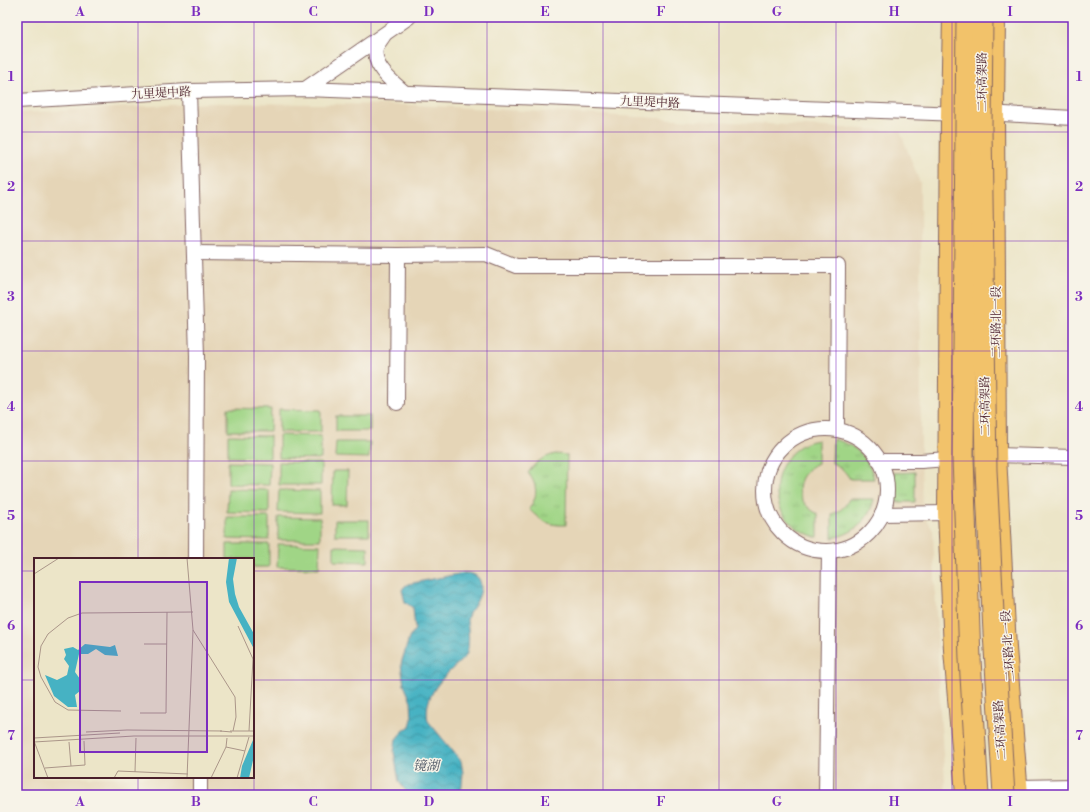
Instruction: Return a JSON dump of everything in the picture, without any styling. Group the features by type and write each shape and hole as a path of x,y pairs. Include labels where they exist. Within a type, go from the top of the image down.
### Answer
{"highway":[{"name":"二环高架路","path":"967,17 963,457 970,659 978,795"},
{"name":"二环高架路","path":"982,17 986,470 994,633 1014,792"}],"main road":[{"path":"952,17 947,513 953,650 965,795"},
{"name":"二环路北一段","path":"996,17 995,113 997,455 1014,792"}],"street":[{"path":"305,90 409,17"},
{"path":"387,31 376,47 376,58 384,74 404,92"},
{"name":"九里堤中路","path":"17,101 189,91 305,90 404,92 950,115 995,113 1030,117 1073,118"},
{"path":"189,91 197,356 196,558"},
{"path":"194,253 398,255 486,254 516,266 838,266 837,430"},
{"path":"397,403 398,255"},
{"path":"821,428 837,430 858,437 873,450 879,461 883,466 887,487 884,508 875,527 859,542 840,550 828,551 818,551 798,545 781,533 769,515 764,494 766,475 773,457 786,442 802,433 821,428"},
{"path":"997,455 1073,457"},
{"path":"879,461 947,460"},
{"path":"882,514 947,513"},
{"path":"826,795 828,551"},
{"path":"200,778 200,795"},
{"path":"1014,792 1073,786"}],"shaded area":[{"path":"211,103 414,105 900,131 920,183 921,461 923,514 933,530 940,711 946,795 17,795 17,113"}],"green space":[{"path":"228,408 271,409 270,431 228,431"},
{"path":"279,409 321,410 321,432 279,432"},
{"path":"336,416 370,416 370,431 336,431"},
{"path":"228,435 270,436 270,458 228,457"},
{"path":"279,435 321,436 321,459 279,458"},
{"path":"833,439 848,444 860,453 872,471 874,479 850,479 838,466 832,463"},
{"path":"818,440 818,463 810,468 804,475 800,481 799,488 800,496 804,502 810,509 818,514 818,537 815,537 801,530 789,521 782,511 778,501 777,489 778,478 788,457 796,449 806,443"},
{"path":"336,442 370,442 369,458 335,457"},
{"path":"555,454 567,455 566,525 550,524 541,520 529,509 534,500 536,491 534,482 528,473 540,460"},
{"path":"228,462 270,463 269,485 228,484"},
{"path":"279,462 321,463 321,485 279,485"},
{"path":"333,471 348,471 347,505 332,505"},
{"path":"915,472 915,502 893,502 893,473"},
{"path":"228,489 269,490 269,513 227,512"},
{"path":"279,490 320,491 320,513 278,512"},
{"path":"849,499 874,499 868,514 854,530 832,538 832,514 838,512"},
{"path":"227,517 269,517 269,540 227,539"},
{"path":"278,517 320,518 320,540 278,540"},
{"path":"335,520 369,520 369,535 335,535"},
{"path":"227,544 269,544 269,567 254,567 254,558 227,558"},
{"path":"278,544 320,545 319,568 277,567"},
{"path":"334,546 368,547 368,562 334,561"}],"water":[{"name":"镜湖","path":"463,573 475,575 480,582 481,587 479,597 467,618 469,639 467,653 466,656 444,677 432,693 427,711 428,721 461,761 463,773 461,795 409,795 399,782 394,752 396,739 410,726 412,719 411,701 404,685 401,664 409,638 415,629 413,608 405,602 402,590 408,584"}]}
